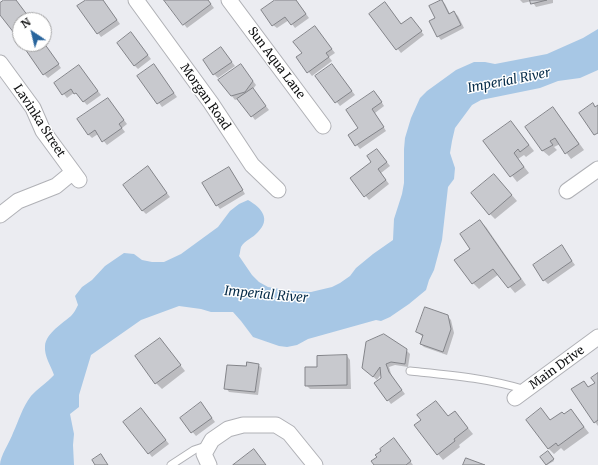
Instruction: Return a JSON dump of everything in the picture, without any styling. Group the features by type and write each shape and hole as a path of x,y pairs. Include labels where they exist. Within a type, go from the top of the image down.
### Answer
{"street":[{"name":"Morgan Road","path":"136,0 211,103 252,165 278,190"},
{"name":"Sun Aqua Lane","path":"229,0 322,126"},
{"name":"Lavinka Street","path":"0,63 33,108 43,131 76,176 56,186 18,201 0,215"},
{"path":"568,191 598,169"},
{"name":"Main Drive","path":"521,394 598,337"},
{"path":"209,465 204,454 212,440 228,429 243,425 276,425 289,432 315,465"}],"lane":[{"path":"410,371 485,379 506,384 521,394"},
{"path":"171,465 194,450 209,445"}],"water":[{"name":"Imperial River","path":"598,29 598,70 580,78 558,81 540,88 481,100 472,105 455,128 450,153 455,168 454,179 448,187 442,240 434,270 426,290 409,304 390,317 381,321 376,320 308,339 297,345 287,347 279,346 253,337 233,312 211,312 179,306 141,320 91,355 79,395 79,407 70,414 74,434 74,465 0,465 3,453 31,396 54,375 45,350 48,337 74,312 78,305 75,296 82,287 92,280 105,266 124,253 134,254 142,260 164,262 181,254 218,227 230,211 239,204 248,200 261,210 264,218 262,227 243,245 239,256 252,275 259,282 268,287 291,291 311,292 332,287 350,276 356,268 393,240 394,219 404,183 405,138 411,118 420,98 427,91 456,70 474,62 495,64 547,54 583,38"}],"building":[{"path":"4,0 16,0 25,12 12,12 12,30 0,15 0,3"},
{"path":"86,0 103,0 117,20 97,34 77,6"},
{"path":"164,0 208,0 211,4 183,25"},
{"path":"275,0 296,0 306,14 291,25 285,17 272,26 261,10"},
{"path":"441,0 449,14 454,11 461,25 437,37 429,21 435,18 429,6"},
{"path":"530,0 547,0 531,4"},
{"path":"385,2 401,24 411,17 422,31 396,50 369,14"},
{"path":"315,26 332,49 326,53 329,57 307,73 296,57 302,53 293,42"},
{"path":"131,32 148,55 134,66 117,43"},
{"path":"221,47 232,62 213,75 203,60"},
{"path":"27,52 50,52 59,64 43,75"},
{"path":"154,64 174,93 157,104 137,76"},
{"path":"241,64 253,81 245,92 231,96 218,80"},
{"path":"332,64 352,91 335,103 315,76"},
{"path":"79,65 98,91 83,102 71,89 62,95 54,83"},
{"path":"253,88 266,106 251,117 237,99"},
{"path":"374,91 382,102 372,109 384,127 355,146 348,135 358,128 346,110"},
{"path":"108,98 124,120 119,124 122,128 102,142 95,130 88,135 77,119"},
{"path":"593,103 595,107 598,105 598,133 594,135 579,113"},
{"path":"553,107 579,144 565,154 555,138 550,141 553,145 542,151 525,127"},
{"path":"511,121 529,145 520,152 518,149 514,153 524,167 510,177 483,141"},
{"path":"377,149 387,162 378,169 386,180 364,197 350,178 371,162 367,156"},
{"path":"148,166 167,193 142,211 123,185"},
{"path":"229,167 243,190 216,206 202,183"},
{"path":"494,174 512,195 489,215 471,193"},
{"path":"480,220 521,279 508,288 493,269 472,284 454,260 470,249 460,234"},
{"path":"562,245 572,261 543,281 533,265"},
{"path":"425,307 448,315 451,329 443,352 420,344 423,335 416,332"},
{"path":"384,334 407,349 405,364 391,362 386,364 389,372 402,390 387,401 374,383 381,378 380,367 373,377 362,368 366,342"},
{"path":"160,338 181,365 155,384 135,356"},
{"path":"347,355 347,385 305,386 305,367 317,367 317,356"},
{"path":"247,362 259,364 255,392 224,389 227,365 246,366"},
{"path":"598,373 598,420 594,423 571,389 584,381 588,387 595,383 591,378"},
{"path":"436,401 448,416 455,411 468,428 454,439 455,441 437,455 414,425 421,420 417,415"},
{"path":"201,402 212,418 191,433 180,418"},
{"path":"141,408 166,440 148,454 123,422"},
{"path":"541,408 550,420 562,412 564,414 571,409 584,427 558,446 556,443 548,449 526,420"},
{"path":"394,438 411,461 406,465 374,465 371,461 377,457 375,455"},
{"path":"254,449 266,465 233,465"},
{"path":"548,451 554,459 546,465 540,457"},
{"path":"101,454 108,465 95,465 92,460"},
{"path":"466,458 485,465 463,465"}]}
